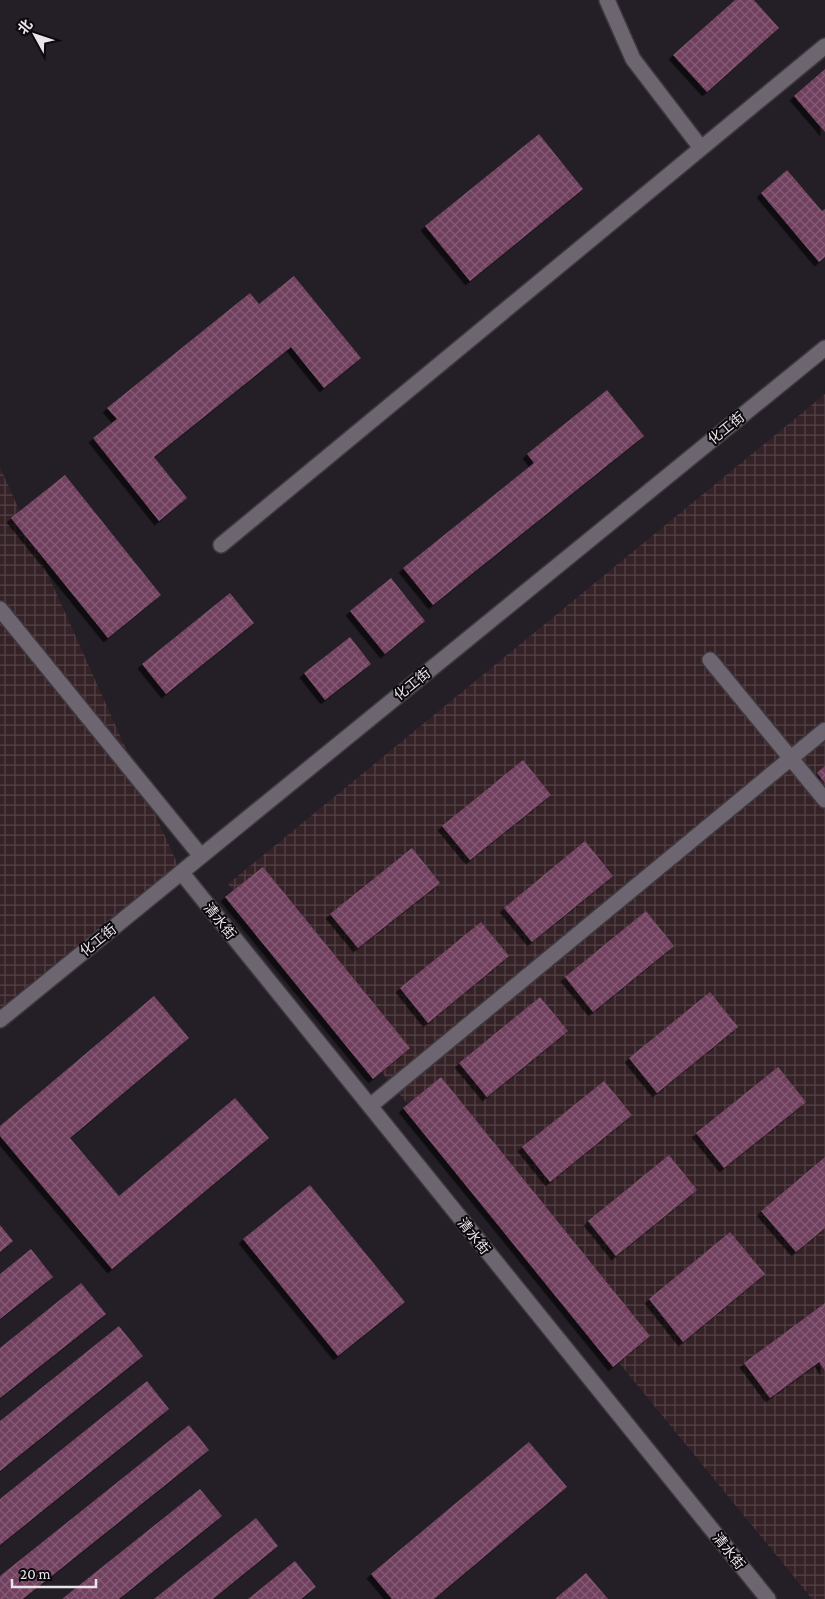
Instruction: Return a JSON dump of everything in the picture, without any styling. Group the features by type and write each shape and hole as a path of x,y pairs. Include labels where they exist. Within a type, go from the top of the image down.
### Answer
{"street":[{"path":"607,0 633,59 701,148"},
{"path":"221,545 825,46"},
{"name":"化工街","path":"0,1020 825,348"},
{"path":"0,609 201,856"},
{"path":"710,660 825,800"},
{"path":"370,1106 825,730"},
{"name":"清水街","path":"181,872 768,1599"}],"shaded area":[{"path":"825,394 825,1599 812,1599 228,884"},
{"path":"0,467 181,872 0,1021"}],"building":[{"path":"735,0 754,0 779,28 707,92 673,55"},
{"path":"825,69 825,132 794,96"},
{"path":"539,134 583,189 470,281 425,226"},
{"path":"787,170 822,211 825,209 825,257 819,262 761,193"},
{"path":"294,276 361,358 324,388 291,347 154,457 187,498 159,521 93,438 117,419 107,408 250,293 259,304"},
{"path":"607,390 644,436 433,605 403,568 534,463 527,454"},
{"path":"65,475 161,595 108,638 11,518"},
{"path":"391,578 425,621 385,654 350,611"},
{"path":"230,593 254,623 166,694 142,664"},
{"path":"350,637 371,664 325,700 304,673"},
{"path":"523,760 551,795 470,860 442,826"},
{"path":"825,766 825,783 817,773"},
{"path":"585,841 613,876 532,942 504,908"},
{"path":"412,848 440,883 358,948 330,914"},
{"path":"263,867 410,1048 373,1079 225,897"},
{"path":"646,911 674,946 593,1012 565,977"},
{"path":"481,922 509,956 428,1023 400,988"},
{"path":"710,992 738,1027 657,1093 629,1058"},
{"path":"154,996 189,1038 70,1138 119,1196 235,1098 269,1138 112,1269 0,1136 0,1126"},
{"path":"540,997 568,1031 487,1097 459,1063"},
{"path":"778,1067 806,1102 724,1168 696,1133"},
{"path":"441,1077 650,1336 613,1367 403,1108"},
{"path":"604,1081 632,1115 550,1182 522,1147"},
{"path":"669,1155 697,1190 616,1256 588,1221"},
{"path":"825,1157 825,1228 796,1252 761,1211"},
{"path":"310,1185 405,1302 338,1356 243,1239"},
{"path":"0,1225 13,1241 0,1252"},
{"path":"730,1232 765,1274 683,1342 649,1299"},
{"path":"31,1249 53,1277 0,1319 0,1274"},
{"path":"81,1283 106,1314 0,1398 0,1348"},
{"path":"825,1303 825,1371 819,1362 770,1398 744,1363"},
{"path":"119,1326 143,1356 0,1471 0,1421"},
{"path":"147,1381 169,1409 0,1545 0,1499"},
{"path":"189,1425 209,1450 23,1599 0,1599 0,1576"},
{"path":"529,1442 567,1487 434,1599 392,1599 371,1574"},
{"path":"200,1489 222,1516 119,1599 62,1599"},
{"path":"256,1518 278,1546 213,1599 154,1599"},
{"path":"295,1561 316,1587 301,1599 248,1599"},
{"path":"586,1573 608,1599 555,1599"}]}
